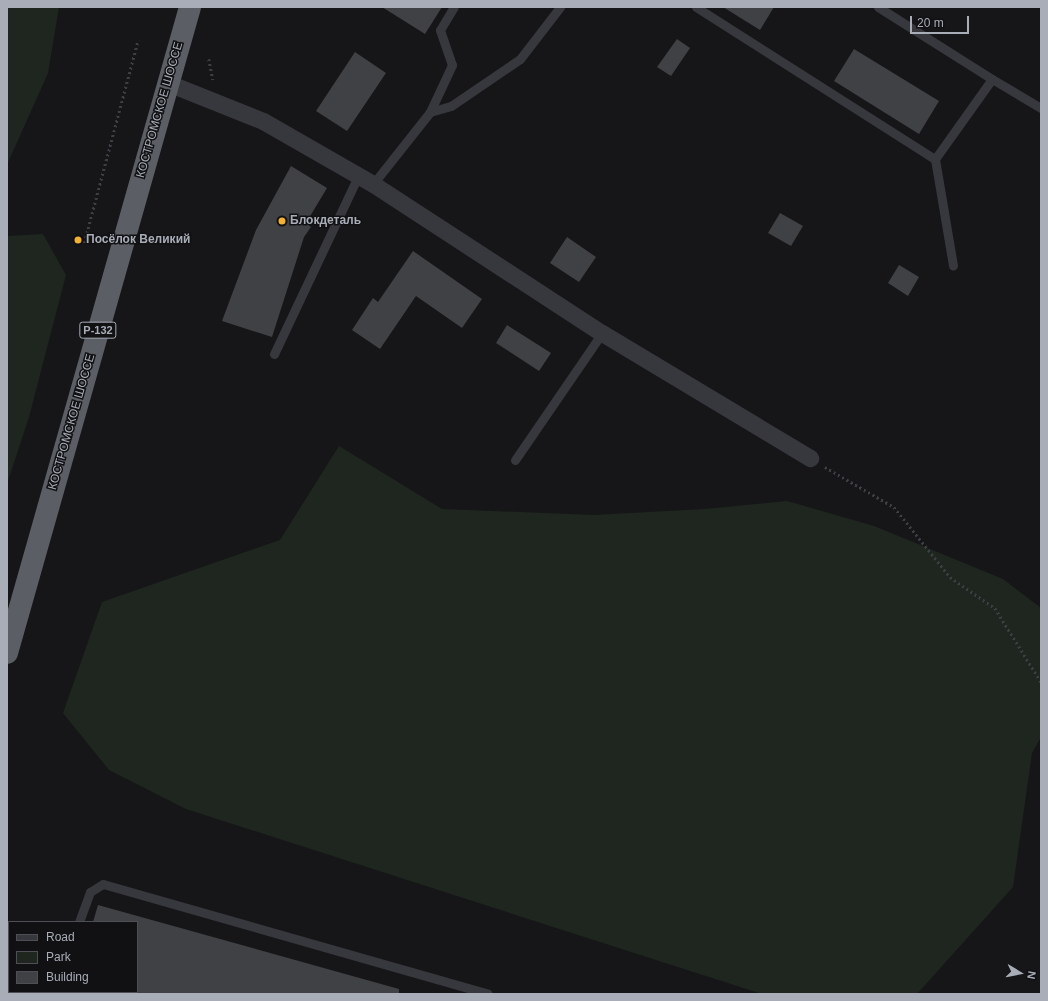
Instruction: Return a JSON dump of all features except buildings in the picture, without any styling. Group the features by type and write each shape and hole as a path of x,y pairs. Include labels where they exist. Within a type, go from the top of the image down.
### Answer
{"highway":[{"name":"КОСТРОМСКОЕ ШОССЕ","path":"7,653 14,605 190,7"}],"street":[{"path":"168,83 263,121 373,184 602,333 810,458"}],"lane":[{"path":"373,184 430,112 452,65 440,30 454,7"},
{"path":"430,112 451,106 520,60 560,7"},
{"path":"696,7 935,159"},
{"path":"878,7 1041,108"},
{"path":"953,265 935,159 992,79"},
{"path":"274,354 358,176"},
{"path":"515,460 602,333"},
{"path":"79,921 90,892 103,884 488,994"}],"path":[{"path":"84,243 138,40"},
{"path":"810,458 894,507 950,577 995,608 1041,682"}],"green space":[{"path":"7,7 59,7 48,73 7,165"},
{"path":"43,234 66,275 29,417 7,484 7,236"},
{"path":"339,446 442,509 594,515 705,509 787,501 874,526 1003,579 1041,608 1041,737 1032,753 1013,887 917,994 762,994 186,809 109,770 63,713 102,602 280,540"}],"place":[{"name":"Блокдеталь","path":"282,221"},
{"name":"Посёлок Великий","path":"78,240"}]}
